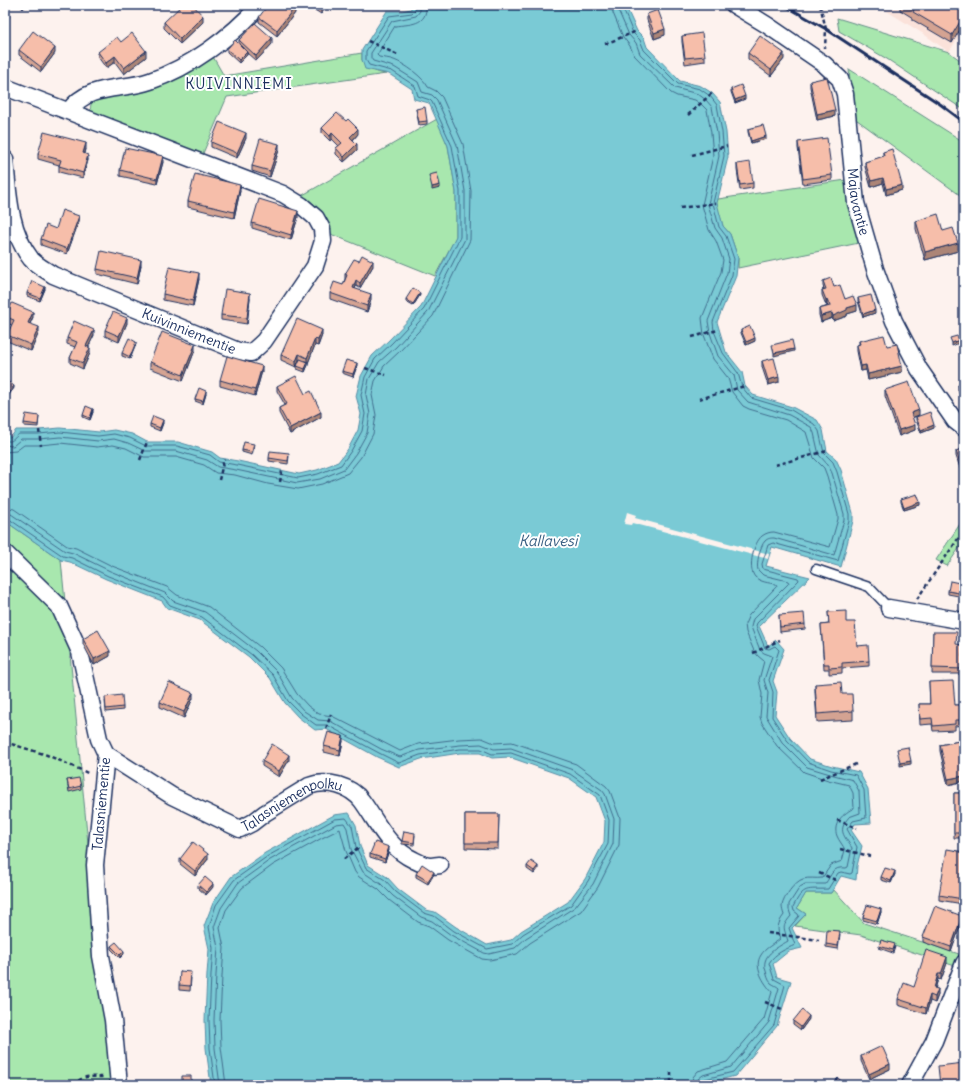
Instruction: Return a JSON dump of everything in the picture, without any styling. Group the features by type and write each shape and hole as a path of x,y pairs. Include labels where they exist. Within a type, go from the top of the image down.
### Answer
{"street":[{"path":"69,111 75,102 86,95 97,91 149,81 183,66 217,44 250,16 260,5"},
{"name":"Majavantie","path":"734,5 767,25 824,64 840,79 845,94 856,203 875,268 894,321 918,369 956,421 964,428"},
{"name":"Kuivinniementie","path":"5,87 283,194 301,205 316,218 322,229 323,242 315,266 264,341 251,354 238,351 53,275 31,260 18,238 9,202 5,159"},
{"name":"Talasniementie","path":"5,553 59,606 80,652 99,739 106,754 95,865 101,956 113,1020 119,1085"},
{"path":"889,608 964,621"},
{"name":"Talasniemenpolku","path":"106,754 172,796 240,829 316,783 329,783 347,788 361,800 376,824 390,843 396,848 407,857 429,867 440,865"},
{"path":"910,1085 934,1041 964,962"}],"lane":[{"path":"816,569 869,587 889,608"}],"path":[{"path":"820,5 826,29 824,64"},
{"path":"605,44 637,31"},
{"path":"368,40 398,55"},
{"path":"688,115 712,93"},
{"path":"692,155 727,146"},
{"path":"680,208 716,203"},
{"path":"692,337 718,330"},
{"path":"365,368 386,375"},
{"path":"700,399 745,386"},
{"path":"39,430 40,446"},
{"path":"140,460 147,442"},
{"path":"775,465 827,451"},
{"path":"219,480 224,459"},
{"path":"280,482 282,471"},
{"path":"909,612 964,530"},
{"path":"753,653 780,640"},
{"path":"326,729 331,714"},
{"path":"5,742 47,755 104,781"},
{"path":"820,779 856,764"},
{"path":"837,820 857,828"},
{"path":"344,859 360,846"},
{"path":"840,849 870,856"},
{"path":"819,873 838,881"},
{"path":"768,933 819,940"},
{"path":"765,1002 782,1009"},
{"path":"73,1085 88,1076 104,1077 117,1067"},
{"path":"671,1072 671,1085"}],"shaded area":[{"path":"877,5 964,5 964,28 949,52"}],"green space":[{"path":"837,18 949,52 964,63 964,110 887,59 839,31"},
{"path":"362,53 362,60 376,72 386,74 227,97 201,158 91,113 90,109 94,100 212,55 224,76"},
{"path":"849,69 964,142 964,198 853,117"},
{"path":"437,119 448,146 456,192 456,237 435,276 328,233 322,215 316,206 301,196"},
{"path":"846,180 859,243 738,268 738,258 730,234 723,226 716,203 718,199"},
{"path":"964,518 964,541 947,566 936,560"},
{"path":"5,521 61,560 111,1085 5,1085"},
{"path":"833,889 864,923 959,954 955,966 861,935 795,926 806,914 797,908 806,893 831,893"}],"water":[{"name":"Kallavesi","path":"411,5 628,5 626,7 637,31 644,38 647,47 680,81 701,86 712,93 720,102 726,132 728,157 717,203 723,226 730,234 738,258 736,276 717,322 726,352 742,372 745,386 753,395 792,407 817,420 823,430 827,451 836,459 841,470 853,513 853,521 841,567 772,547 766,566 810,577 759,626 768,646 776,640 784,649 773,681 777,692 775,715 790,738 810,759 859,772 868,789 871,823 855,824 851,830 862,846 857,866 856,880 841,876 831,893 806,893 797,908 806,914 792,928 802,948 789,951 773,964 777,977 791,981 777,1026 735,1076 700,1085 211,1085 206,1048 205,1020 209,949 204,926 213,903 231,877 265,853 334,815 349,813 356,825 360,846 368,865 387,877 398,889 426,910 435,912 456,927 487,945 511,940 521,931 568,902 585,879 604,842 605,821 596,797 569,778 509,757 492,758 480,753 460,753 421,759 399,767 377,757 326,729 315,730 298,717 285,703 270,678 249,657 200,620 167,608 162,601 106,579 70,562 61,560 5,521 5,422 10,438 16,430 60,428 99,432 114,430 132,434 147,442 178,442 212,452 220,458 299,474 317,470 338,462 348,449 358,430 361,414 356,396 361,376 372,356 421,307 456,236 456,192 448,146 429,103 414,99 412,89 389,74 365,69 362,60 362,50 387,11 402,11 411,9"}],"pier":[{"path":"627,512 636,515 635,518 769,554 768,559 632,523 631,525 624,524"}],"building":[{"path":"5,5 8,5 9,15 5,15"},
{"path":"182,5 193,5 203,16 180,39 164,22"},
{"path":"268,5 292,5 295,7 277,30 259,17"},
{"path":"316,5 323,5 321,8"},
{"path":"906,5 964,5 962,11 964,12 964,15 952,35 913,12 914,10"},
{"path":"658,10 665,29 654,33 647,14"},
{"path":"255,23 272,38 256,56 239,40"},
{"path":"33,31 55,48 41,67 19,50"},
{"path":"132,33 146,51 124,68 115,56 106,63 98,52 117,37 121,42"},
{"path":"702,33 705,56 685,58 682,36"},
{"path":"760,36 784,53 771,70 748,53"},
{"path":"235,40 247,52 239,60 227,49"},
{"path":"827,77 835,110 817,114 810,81"},
{"path":"741,85 745,96 735,100 731,89"},
{"path":"425,107 427,121 419,122 416,109"},
{"path":"337,113 346,121 348,119 358,129 350,137 357,144 344,157 336,148 342,143 332,133 330,136 322,128"},
{"path":"219,122 246,133 237,153 211,142"},
{"path":"763,125 766,136 751,141 748,129"},
{"path":"44,132 86,143 83,153 88,155 83,173 59,166 61,160 38,154"},
{"path":"827,138 832,175 803,179 798,142"},
{"path":"260,139 279,144 270,171 252,166"},
{"path":"125,148 163,156 157,179 120,170"},
{"path":"892,149 902,185 886,189 883,178 871,181 865,162 884,156 883,152"},
{"path":"750,162 753,183 740,185 737,164"},
{"path":"437,173 440,185 432,187 429,175"},
{"path":"195,174 240,185 234,212 188,201"},
{"path":"259,199 298,211 291,235 252,223"},
{"path":"62,210 79,216 67,249 41,239 46,225 56,229"},
{"path":"938,214 943,231 953,228 958,243 925,252 916,221"},
{"path":"101,251 141,260 137,278 97,269"},
{"path":"362,255 373,261 360,283 356,280 353,288 371,294 367,306 330,293 334,282 343,285 347,275 345,274 354,259 359,261"},
{"path":"169,267 199,273 193,301 163,294"},
{"path":"831,278 834,287 840,285 845,299 853,296 857,305 847,308 847,310 833,316 832,313 821,316 819,309 830,306 822,290 826,289 823,281"},
{"path":"32,281 45,287 40,298 27,293"},
{"path":"413,288 420,293 413,304 406,299"},
{"path":"225,289 250,293 247,318 221,315"},
{"path":"871,295 875,310 863,314 858,298"},
{"path":"12,303 33,312 28,323 39,327 31,345 7,335 14,320 6,317"},
{"path":"113,312 127,318 119,336 105,330"},
{"path":"297,319 322,330 318,340 315,339 307,358 299,354 296,361 281,355"},
{"path":"74,321 94,330 86,346 90,348 83,363 70,358 77,342 67,338"},
{"path":"750,326 755,338 746,342 741,330"},
{"path":"162,332 195,345 183,375 150,362"},
{"path":"884,335 887,346 897,344 902,366 868,374 866,365 861,366 857,345 860,344 859,341"},
{"path":"957,336 959,340 952,343 950,338"},
{"path":"129,338 136,342 130,357 122,353"},
{"path":"792,340 794,349 774,353 772,345"},
{"path":"227,356 262,366 255,390 220,380"},
{"path":"774,358 779,377 768,380 762,361"},
{"path":"300,359 308,362 305,369 297,366"},
{"path":"346,360 357,363 353,374 342,371"},
{"path":"296,376 305,394 311,391 321,412 290,428 279,408 287,404 277,386"},
{"path":"5,379 14,386 8,393 5,391"},
{"path":"909,382 919,410 911,413 915,425 899,430 885,390"},
{"path":"964,383 964,400 958,385"},
{"path":"199,388 206,391 203,401 195,399"},
{"path":"86,406 93,409 90,418 83,415"},
{"path":"930,412 934,425 921,430 916,417"},
{"path":"26,414 39,416 38,425 24,423"},
{"path":"153,416 163,420 160,428 150,424"},
{"path":"244,442 254,444 252,452 242,450"},
{"path":"964,448 964,467 962,468 956,451"},
{"path":"270,451 289,453 288,461 269,458"},
{"path":"917,494 920,502 904,508 901,499"},
{"path":"950,581 964,584 964,594 948,591"},
{"path":"846,611 846,622 855,622 857,646 868,645 869,661 842,663 842,667 829,668 829,664 824,664 821,625 829,624 828,612"},
{"path":"804,613 805,624 780,627 779,615"},
{"path":"98,630 110,651 94,659 83,639"},
{"path":"933,632 957,632 956,644 963,645 962,657 964,657 964,669 932,668"},
{"path":"953,681 955,705 964,705 964,720 955,720 955,724 933,726 932,718 920,719 919,704 930,704 929,682"},
{"path":"169,682 193,693 184,712 160,702"},
{"path":"841,682 842,694 852,694 853,711 817,714 815,684"},
{"path":"122,695 123,707 106,709 105,697"},
{"path":"328,732 343,736 340,750 324,746"},
{"path":"964,740 964,776 948,779 940,745"},
{"path":"272,744 289,755 279,771 262,761"},
{"path":"908,747 911,761 900,763 897,749"},
{"path":"79,778 81,786 69,789 67,780"},
{"path":"954,793 964,793 964,833 954,833"},
{"path":"465,814 499,814 498,843 465,843"},
{"path":"404,831 415,833 414,843 402,841"},
{"path":"193,842 208,854 195,871 180,859"},
{"path":"375,842 389,847 385,859 370,854"},
{"path":"947,849 964,852 963,899 939,895"},
{"path":"531,861 538,866 534,871 527,866"},
{"path":"422,864 434,872 428,881 416,874"},
{"path":"885,868 895,871 891,881 881,877"},
{"path":"205,877 213,884 206,892 198,885"},
{"path":"867,905 881,909 877,921 863,917"},
{"path":"935,906 962,916 951,947 923,937"},
{"path":"827,930 840,931 838,946 826,944"},
{"path":"881,940 895,944 893,950 879,946"},
{"path":"116,942 124,951 120,955 111,946"},
{"path":"926,950 947,957 941,974 938,974 934,988 938,989 935,997 930,995 926,1008 898,999 904,983 914,987"},
{"path":"180,971 191,972 190,986 179,985"},
{"path":"802,1010 809,1016 801,1027 793,1021"},
{"path":"882,1046 890,1064 869,1074 861,1056"},
{"path":"964,1063 964,1085 940,1085 938,1066"},
{"path":"182,1076 191,1076 191,1085 182,1085"},
{"path":"838,1078 846,1085 831,1085"}],"railway":[{"path":"784,5 826,29 940,104 964,122"}],"district":[{"name":"KUIVINNIEMI","path":"239,83"}]}
